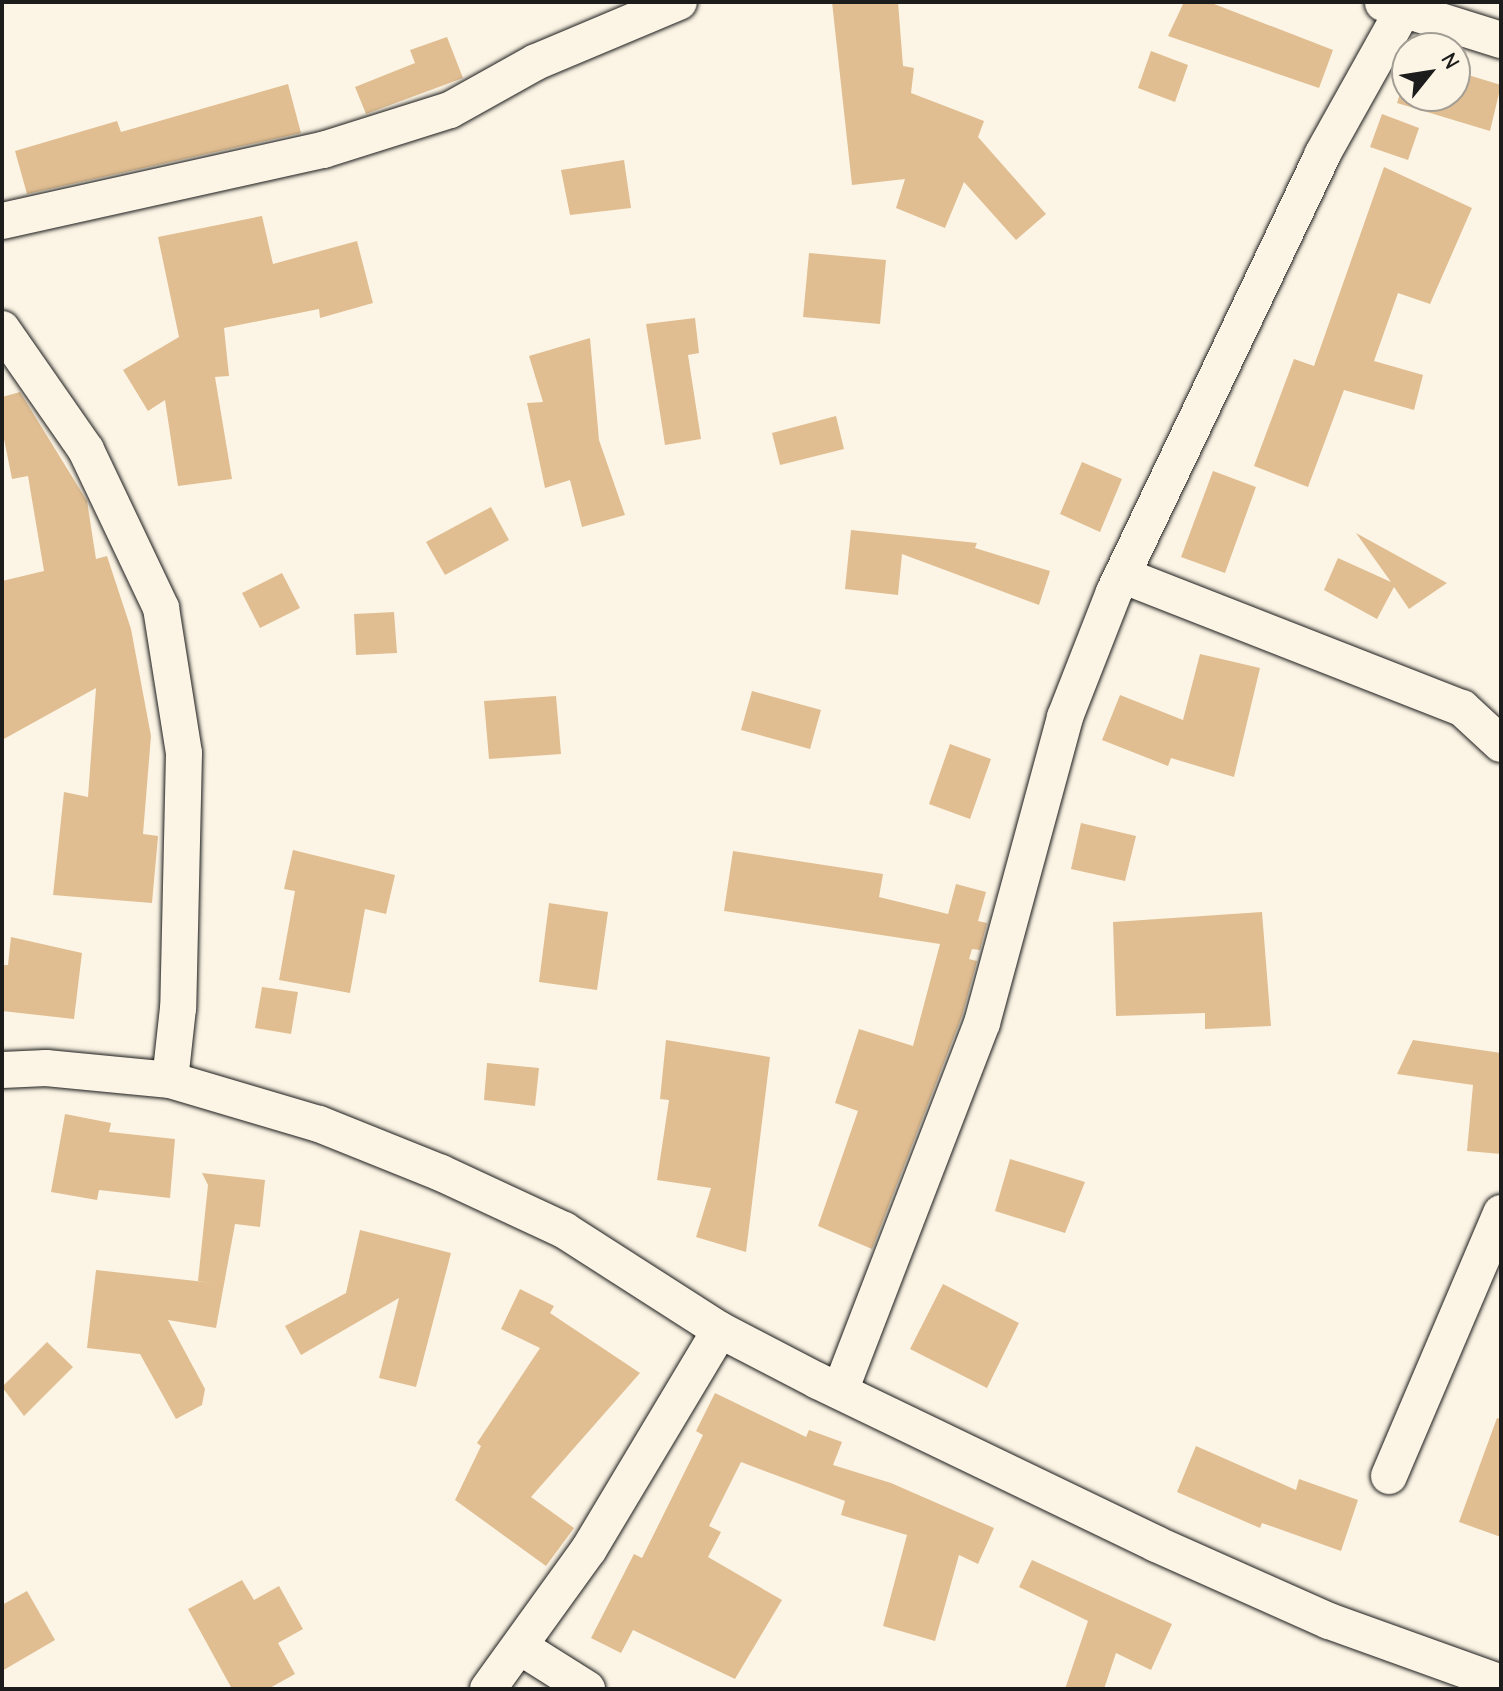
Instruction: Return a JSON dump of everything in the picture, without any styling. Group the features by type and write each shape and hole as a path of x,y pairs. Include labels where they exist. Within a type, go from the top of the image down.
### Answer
{"street":[{"path":"2,221 323,150 450,110 536,62 679,2"},
{"path":"840,1391 982,1023 1065,717 1122,575 1392,6 1501,40"},
{"path":"2,329 93,464 161,608 184,753 178,1008 170,1080"},
{"path":"1122,575 1462,708 1501,744"},
{"path":"2,1070 46,1068 170,1080 319,1124 441,1173 564,1230 720,1330 840,1391 1329,1621 1501,1683"},
{"path":"1389,1476 1501,1213"},
{"path":"488,1689 522,1648 669,1424 720,1330"},
{"path":"522,1648 587,1689"}],"building":[{"path":"832,2 898,2 903,66 914,68 911,93 984,121 978,137 1046,214 1016,240 964,182 945,228 896,208 905,179 852,185"},
{"path":"1184,2 1209,2 1333,50 1319,88 1168,36"},
{"path":"447,37 463,78 366,114 355,87 415,63 410,50"},
{"path":"1151,51 1188,65 1175,102 1138,88"},
{"path":"1471,76 1501,85 1490,131 1427,112 1471,112"},
{"path":"288,84 301,133 27,194 15,151 117,121 121,132"},
{"path":"1382,114 1419,128 1408,160 1370,147"},
{"path":"624,160 631,208 570,215 561,170"},
{"path":"1384,167 1472,208 1430,304 1398,293 1374,361 1423,375 1414,410 1344,390 1308,487 1254,466 1294,359 1314,366"},
{"path":"262,216 273,264 357,241 373,303 320,318 319,309 224,328 229,376 215,377 232,479 178,486 165,400 148,411 123,370 179,337 158,237"},
{"path":"809,253 886,260 880,324 803,317"},
{"path":"695,318 699,353 688,355 701,439 665,445 646,324"},
{"path":"590,338 599,440 625,515 582,527 570,480 545,488 527,403 543,402 529,356"},
{"path":"20,392 87,501 96,559 107,556 131,629 151,736 143,834 158,836 152,903 53,895 64,792 88,797 96,688 2,740 2,581 44,571 28,476 12,479 2,429 2,397"},
{"path":"836,416 844,449 780,465 772,433"},
{"path":"1082,462 1122,479 1100,532 1060,514"},
{"path":"1213,471 1256,487 1225,573 1181,557"},
{"path":"491,507 509,540 445,575 426,542"},
{"path":"851,530 977,543 975,548 1050,571 1039,605 902,554 898,595 845,589"},
{"path":"1356,533 1447,583 1409,609 1394,587 1377,619 1324,590 1338,558 1391,582"},
{"path":"282,573 300,608 260,628 242,593"},
{"path":"394,612 397,653 356,655 354,614"},
{"path":"1200,654 1260,668 1234,777 1171,758 1168,766 1102,740 1120,695 1183,720"},
{"path":"752,691 821,710 810,749 741,730"},
{"path":"556,696 561,754 489,759 484,701"},
{"path":"950,744 991,759 970,819 929,804"},
{"path":"1081,823 1136,836 1125,881 1071,869"},
{"path":"293,850 395,875 386,914 365,909 350,993 279,980 295,891 284,889"},
{"path":"733,851 883,874 879,897 948,914 956,884 986,892 978,921 987,923 980,950 972,949 969,959 977,961 962,1016 872,1249 818,1226 858,1111 835,1103 859,1029 913,1046 940,944 724,911"},
{"path":"549,903 608,912 597,990 539,982"},
{"path":"1262,912 1271,1026 1205,1029 1205,1013 1116,1016 1113,922"},
{"path":"11,937 82,953 74,1019 2,1011 2,965 8,965"},
{"path":"262,987 298,992 291,1034 255,1028"},
{"path":"666,1040 770,1057 746,1252 696,1237 711,1188 657,1180 669,1100 660,1099"},
{"path":"1413,1040 1501,1053 1501,1154 1467,1151 1473,1085 1397,1074"},
{"path":"487,1063 539,1068 535,1106 484,1100"},
{"path":"65,1114 111,1123 109,1132 175,1139 170,1198 99,1190 97,1200 51,1192"},
{"path":"1010,1159 1085,1182 1065,1233 995,1211"},
{"path":"202,1173 265,1180 260,1227 235,1224 216,1328 168,1320 205,1389 202,1405 176,1419 140,1354 87,1348 96,1270 214,1283 198,1281 208,1185"},
{"path":"360,1230 451,1253 416,1387 379,1378 399,1298 301,1355 285,1326 346,1293"},
{"path":"943,1284 1019,1323 987,1388 910,1349"},
{"path":"520,1289 554,1306 550,1313 640,1373 531,1497 574,1528 546,1566 455,1500 481,1446 477,1443 540,1348 501,1329"},
{"path":"47,1342 73,1367 24,1416 2,1387"},
{"path":"715,1393 806,1437 809,1430 842,1442 833,1465 891,1483 994,1528 978,1564 959,1555 935,1641 883,1626 907,1535 841,1515 845,1501 741,1462 709,1526 721,1532 708,1557 782,1600 735,1679 633,1630 621,1653 591,1638 634,1554 642,1558 703,1435 696,1431"},
{"path":"1497,1418 1501,1419 1501,1537 1459,1522"},
{"path":"1196,1446 1296,1490 1299,1479 1358,1500 1341,1551 1262,1523 1260,1528 1177,1492"},
{"path":"1032,1560 1172,1624 1151,1670 1116,1653 1104,1689 1065,1689 1088,1621 1019,1587"},
{"path":"242,1580 254,1600 279,1586 303,1629 278,1643 295,1674 268,1689 232,1689 188,1609"},
{"path":"27,1591 55,1640 2,1671 2,1605"}]}
